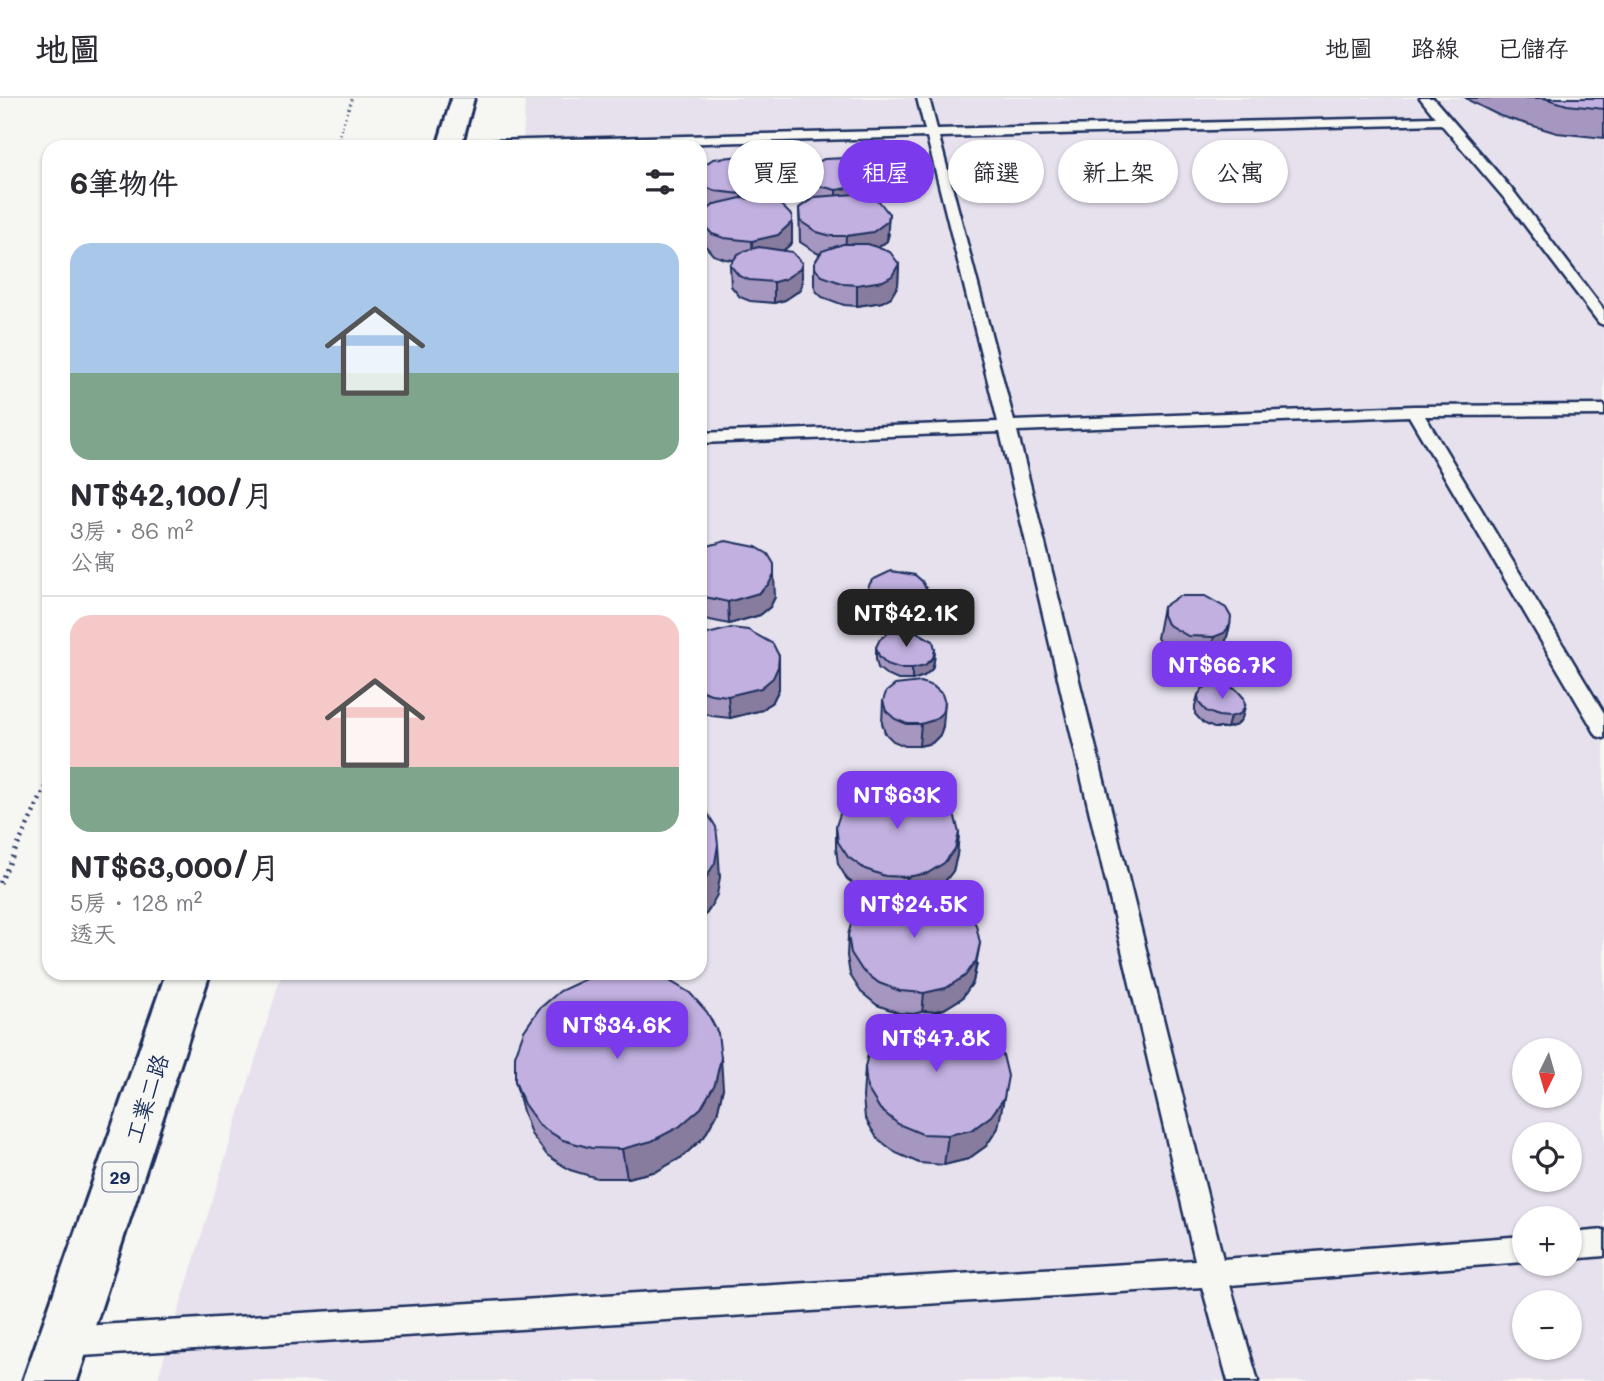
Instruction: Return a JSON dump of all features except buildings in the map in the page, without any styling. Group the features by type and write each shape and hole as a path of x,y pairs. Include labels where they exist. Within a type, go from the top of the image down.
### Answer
{"main road":[{"path":"451,140 463,98"},
{"name":"工業二路","path":"58,1361 186,980"}],"lane":[{"path":"923,98 1007,426 1212,1273 1243,1381"},
{"path":"1426,98 1510,195 1604,320"},
{"path":"707,140 1446,120"},
{"path":"707,438 1414,411 1604,410"},
{"path":"1414,411 1604,731"},
{"path":"1582,1245 1604,1243"},
{"path":"58,1361 1512,1250"}],"path":[{"path":"337,140 352,98"},
{"path":"0,883 42,795"}],"shaded area":[{"path":"525,98 1604,98 1604,1381 157,1381 280,980 707,980 707,140 523,140"}]}
